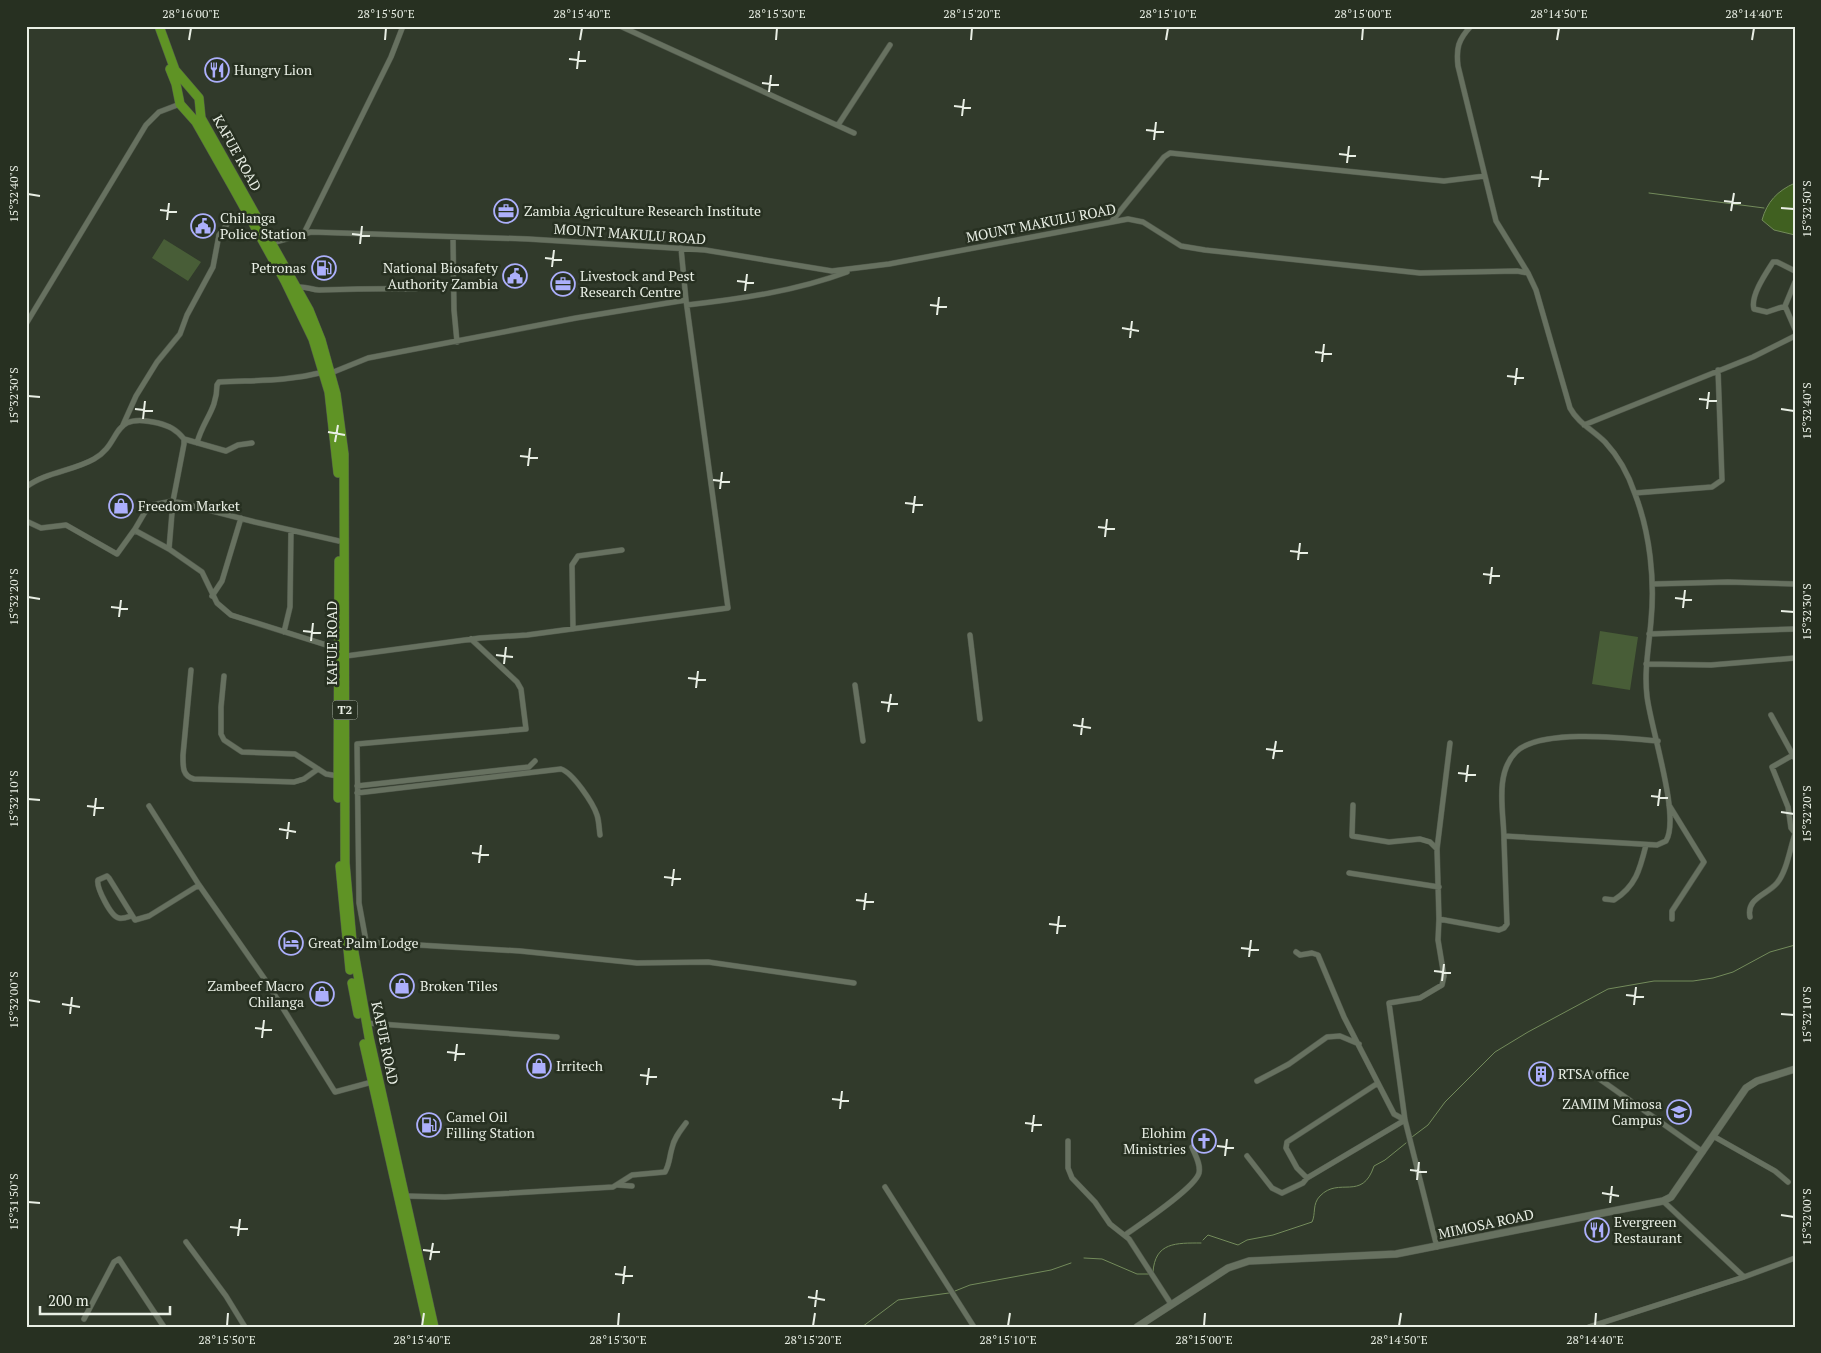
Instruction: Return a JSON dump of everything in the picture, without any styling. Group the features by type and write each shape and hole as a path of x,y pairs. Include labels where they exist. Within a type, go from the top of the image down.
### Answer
{"highway":[{"name":"KAFUE ROAD","path":"153,26 181,104 196,122 301,311 327,373 339,409 344,454 342,652 338,776 340,880 344,925 355,997 372,1082 428,1327"},
{"path":"159,26 175,70 194,92 199,98 199,104 193,110 181,104 184,92 194,92"},
{"name":"KAFUE ROAD","path":"199,104 201,118 297,287 315,325 327,373 336,438 345,858 352,940 366,1023 434,1327"}],"street":[{"path":"304,233 308,221 392,57 403,26"},
{"path":"620,26 854,133"},
{"path":"1470,26 1460,38 1457,56 1496,221 1528,273 1536,290 1570,408 1584,425 1612,451 1635,494 1646,536 1653,584 1646,664 1647,697 1658,740 1668,802 1668,837 1663,843 1646,845 1504,836"},
{"path":"838,125 890,45"},
{"path":"26,324 146,125 159,112 181,104"},
{"path":"1112,221 1164,157 1170,153 1437,180 1485,176"},
{"path":"26,487 37,480 95,459 104,450 122,426 136,396 157,362 166,354 180,334 184,322 212,267 218,241 224,228 246,212"},
{"name":"MOUNT MAKULU ROAD","path":"272,243 304,233 453,237 681,248 753,256 821,270 852,270 1128,219 1143,222 1175,243 1205,250 1420,273 1517,271 1528,273"},
{"path":"453,237 454,310 457,342"},
{"path":"135,529 136,532 169,549 202,572 208,580 212,596 231,616 342,652 527,635 722,610 729,607 686,303 681,248"},
{"path":"1785,306 1762,312 1756,310 1753,306 1773,262 1777,262 1795,271"},
{"path":"197,443 201,427 213,409 219,382 269,382 299,379 351,367 368,358 541,324 686,303 730,300 800,286 852,270"},
{"path":"1795,282 1785,306 1795,329"},
{"path":"297,287 306,286 315,290 416,289"},
{"path":"1584,425 1753,357 1795,336"},
{"path":"1635,494 1712,488 1722,480 1718,370"},
{"path":"122,426 146,420 173,428 184,438 197,443 229,451 238,445 252,443"},
{"path":"169,549 173,500 184,438"},
{"path":"26,521 41,528 66,525 118,554 135,529 138,521 152,505 173,500 291,531 339,541"},
{"path":"212,596 222,581 241,518"},
{"path":"284,632 290,607 291,531"},
{"path":"573,629 572,565 574,558 622,550"},
{"path":"1653,584 1728,582 1795,584"},
{"path":"1649,634 1795,629"},
{"path":"970,635 980,719"},
{"path":"366,941 359,903 356,747 362,742 526,729 521,689 518,682 471,639"},
{"path":"1646,664 1711,665 1795,658"},
{"path":"191,670 183,755 183,768 187,776 194,779 294,782 304,779 318,769"},
{"path":"224,676 221,734 224,740 242,752 293,754 326,774 338,776"},
{"path":"855,685 863,741"},
{"path":"1750,917 1748,909 1750,903 1768,892 1781,877 1795,834 1791,828 1788,808 1772,767 1794,756 1771,716"},
{"path":"1439,919 1492,930 1504,928 1507,924 1502,818 1504,777 1512,756 1524,746 1547,740 1594,736 1658,740"},
{"path":"1437,1247 1405,1120 1389,1003 1420,998 1442,984 1444,976 1438,940 1439,887 1437,849 1450,743"},
{"path":"357,789 529,766 535,761"},
{"path":"344,790 561,769 569,773 577,783 595,812 600,835"},
{"path":"1668,802 1704,862 1672,911 1672,919"},
{"path":"1353,805 1352,836 1389,842 1420,839 1430,842 1437,849"},
{"path":"150,806 199,886 266,981 336,1092 372,1082"},
{"path":"1605,899 1614,900 1630,887 1638,877 1646,845"},
{"path":"345,858 358,858"},
{"path":"1349,873 1439,887"},
{"path":"131,916 120,919 114,916 99,890 98,880 106,876 109,878 135,920 143,919 199,886"},
{"path":"352,940 520,952 637,963 708,962 854,983"},
{"path":"1296,952 1300,955 1312,953 1318,955 1344,1017 1394,1114 1405,1120"},
{"path":"366,1023 557,1037"},
{"path":"1257,1081 1289,1064 1327,1037 1340,1036 1359,1044"},
{"path":"1744,1277 1664,1201 1671,1197 1746,1088 1757,1081 1795,1069"},
{"path":"1591,1073 1703,1152"},
{"path":"1307,1178 1297,1168 1286,1148 1287,1142 1378,1083"},
{"path":"1247,1156 1276,1191 1282,1193 1303,1183 1307,1178 1405,1120"},
{"path":"406,1196 454,1197 610,1188 632,1175 664,1172 670,1162 677,1134 686,1123"},
{"path":"1713,1136 1776,1170 1788,1182"},
{"path":"1068,1141 1068,1168 1072,1178 1095,1202 1113,1226 1125,1235 1171,1304"},
{"path":"1125,1235 1177,1197 1197,1178 1199,1165 1192,1147"},
{"path":"618,1185 632,1186"},
{"path":"885,1187 974,1327"},
{"name":"MIMOSA ROAD","path":"1137,1327 1228,1268 1249,1261 1279,1258 1380,1256 1437,1247 1664,1201"},
{"path":"186,1242 226,1296 245,1327"},
{"path":"84,1319 114,1262 119,1258 164,1327"},
{"path":"1589,1327 1744,1277 1795,1258"}],"shaded area":[{"path":"1795,183 1795,235 1774,230 1762,220 1770,202 1783,190"},
{"path":"164,239 201,262 188,281 152,258"},
{"path":"1600,631 1638,637 1630,690 1592,684"}],"waterway":[{"path":"1649,193 1764,208"},
{"path":"1412,1137 1428,1125 1445,1102 1495,1052 1608,989 1654,981 1693,981 1713,978 1733,972 1770,952 1795,945"},
{"path":"1203,1240 1208,1235 1238,1245 1247,1240 1273,1235 1312,1222 1316,1202 1327,1190 1357,1186 1363,1183 1369,1177 1374,1166 1385,1160 1406,1143"},
{"path":"1153,1272 1158,1255 1168,1246 1183,1243 1201,1243"},
{"path":"1084,1258 1102,1259 1137,1274 1149,1274"},
{"path":"955,1291 970,1285 1051,1270 1071,1263"},
{"path":"862,1327 898,1300 949,1293"}],"place":[{"name":"Hungry Lion","path":"217,70"},
{"name":"Zambia Agriculture Research Institute","path":"506,211"},
{"name":"Chilanga Police Station","path":"203,226"},
{"name":"Petronas","path":"324,268"},
{"name":"National Biosafety Authority Zambia","path":"515,276"},
{"name":"Livestock and Pest Research Centre","path":"563,284"},
{"name":"Freedom Market","path":"121,506"},
{"name":"Great Palm Lodge","path":"291,943"},
{"name":"Broken Tiles","path":"402,986"},
{"name":"Zambeef Macro Chilanga","path":"322,994"},
{"name":"Irritech","path":"539,1066"},
{"name":"RTSA office","path":"1541,1074"},
{"name":"ZAMIM Mimosa Campus","path":"1679,1112"},
{"name":"Camel Oil Filling Station","path":"429,1125"},
{"name":"Elohim Ministries","path":"1204,1141"},
{"name":"Evergreen Restaurant","path":"1597,1230"}]}
